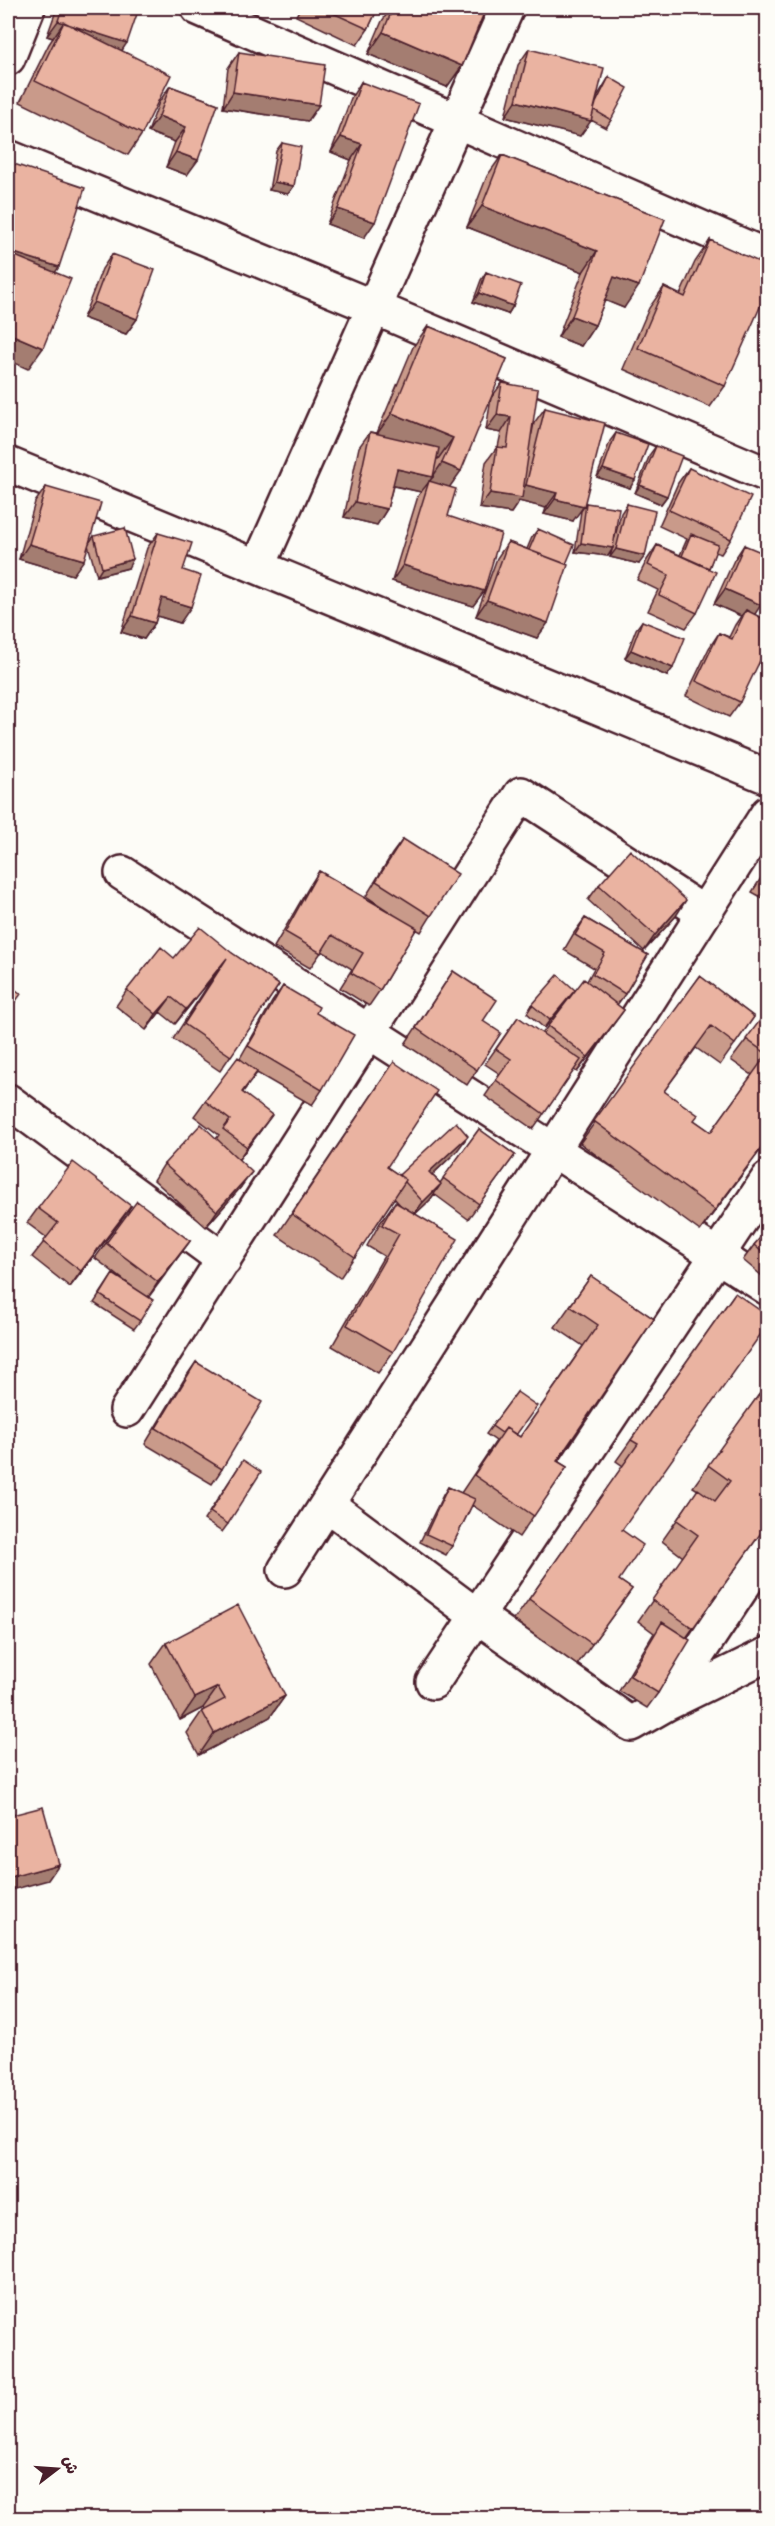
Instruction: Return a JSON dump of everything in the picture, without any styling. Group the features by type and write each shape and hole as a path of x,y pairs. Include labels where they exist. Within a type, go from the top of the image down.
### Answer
{"street":[{"path":"8,58 28,8"},
{"path":"198,8 768,257"},
{"path":"258,567 507,8"},
{"path":"8,157 373,307 768,475"},
{"path":"8,464 768,777"},
{"path":"127,1410 521,794 704,913"},
{"path":"285,1570 768,813"},
{"path":"122,873 768,1288"},
{"path":"8,1101 224,1260"},
{"path":"433,1682 768,1179"},
{"path":"327,1504 477,1616 631,1724 666,1704 768,1654"},
{"path":"666,1704 768,1548"}],"building":[{"path":"62,8 139,8 127,43 58,21"},
{"path":"322,8 378,8 368,29"},
{"path":"393,8 486,8 462,66 383,32"},
{"path":"64,22 171,75 142,134 35,81"},
{"path":"529,49 604,68 591,121 516,101"},
{"path":"239,52 325,65 319,105 233,92"},
{"path":"609,77 628,88 611,120 594,110"},
{"path":"361,82 419,104 375,222 338,209 362,144 341,137"},
{"path":"170,86 218,104 198,160 176,152 186,127 159,116"},
{"path":"282,143 301,147 294,186 274,182"},
{"path":"502,155 665,219 639,286 614,277 595,325 572,316 597,251 482,206"},
{"path":"8,162 85,188 59,267 8,251"},
{"path":"710,240 768,266 768,289 725,386 638,348 664,287 685,297"},
{"path":"8,253 71,279 43,348 8,333"},
{"path":"112,254 155,270 137,319 94,302"},
{"path":"486,272 521,285 513,306 479,293"},
{"path":"428,326 507,359 461,471 442,463 453,438 392,413"},
{"path":"8,352 14,354 8,380"},
{"path":"502,383 538,389 522,498 490,493 497,447 507,448 511,417 497,415"},
{"path":"545,408 605,423 584,506 555,499 557,493 526,485"},
{"path":"370,432 439,448 433,477 397,469 387,509 355,502"},
{"path":"616,433 648,444 635,480 603,469"},
{"path":"656,446 682,456 667,496 640,485"},
{"path":"689,468 751,497 731,539 669,510"},
{"path":"429,481 456,489 448,516 501,534 484,591 403,565"},
{"path":"46,487 101,503 84,560 29,544"},
{"path":"586,503 619,508 613,548 581,543"},
{"path":"627,504 655,511 645,556 616,549"},
{"path":"125,528 133,559 102,568 94,536"},
{"path":"538,529 574,545 566,564 529,550"},
{"path":"158,533 192,543 183,570 201,576 191,607 162,598 155,623 132,616"},
{"path":"691,534 718,545 709,568 682,556"},
{"path":"508,542 568,565 548,623 487,600"},
{"path":"657,545 716,572 697,613 659,595 669,575 648,565"},
{"path":"744,545 768,555 768,591 761,605 725,589"},
{"path":"746,610 768,621 768,644 740,702 696,681 719,633 732,639"},
{"path":"642,621 685,638 673,668 631,650"},
{"path":"403,839 458,874 431,916 376,881"},
{"path":"630,850 686,900 655,935 599,885"},
{"path":"319,871 417,928 380,990 351,973 363,953 332,935 321,953 285,932"},
{"path":"585,918 648,955 625,994 593,974 605,953 575,935"},
{"path":"200,927 232,953 279,985 231,1056 184,1024 227,958 186,1009 171,997 156,1014 127,990 161,947 174,958"},
{"path":"453,971 497,1000 483,1021 501,1033 477,1070 416,1028"},
{"path":"558,975 575,990 550,1020 532,1005"},
{"path":"700,976 754,1017 735,1044 711,1026 664,1091 698,1115 694,1120 711,1132 767,1054 746,1039 764,1015 768,1018 768,1139 715,1210 594,1121"},
{"path":"584,979 624,1010 588,1057 548,1026"},
{"path":"8,984 21,994 8,1012"},
{"path":"283,986 319,1007 316,1013 354,1035 322,1090 248,1046"},
{"path":"518,1017 581,1060 544,1114 496,1080 511,1059 496,1049"},
{"path":"238,1057 257,1072 242,1092 272,1115 247,1147 223,1129 230,1120 205,1101"},
{"path":"394,1062 437,1091 387,1167 406,1180 355,1257 292,1214"},
{"path":"456,1122 468,1136 429,1172 441,1184 423,1202 405,1182 406,1180 399,1175"},
{"path":"201,1124 252,1172 217,1211 164,1164"},
{"path":"479,1129 515,1155 479,1204 443,1178"},
{"path":"73,1162 131,1206 81,1271 43,1242 58,1223 38,1208"},
{"path":"137,1201 190,1241 158,1282 106,1243"},
{"path":"395,1202 458,1239 393,1352 347,1325 399,1234 382,1225"},
{"path":"768,1229 768,1257 754,1245"},
{"path":"113,1274 153,1300 140,1321 100,1295"},
{"path":"591,1276 654,1319 557,1461 567,1467 534,1516 474,1475 506,1428 520,1437 598,1325 570,1306"},
{"path":"735,1293 768,1316 768,1324 622,1530 643,1545 619,1580 632,1589 592,1644 529,1599 638,1444 631,1440"},
{"path":"196,1362 262,1402 222,1469 156,1428"},
{"path":"768,1382 768,1523 693,1628 652,1600 698,1535 677,1520 698,1489 715,1501 730,1481 708,1465"},
{"path":"517,1392 537,1406 516,1435 506,1428 502,1433 492,1426"},
{"path":"243,1460 261,1472 228,1524 210,1512"},
{"path":"448,1487 475,1499 452,1546 426,1534"},
{"path":"238,1605 285,1696 214,1733 202,1711 225,1699 218,1687 195,1698 166,1643"},
{"path":"662,1622 690,1640 658,1693 630,1676"},
{"path":"43,1807 59,1864 8,1878 8,1816"}]}
